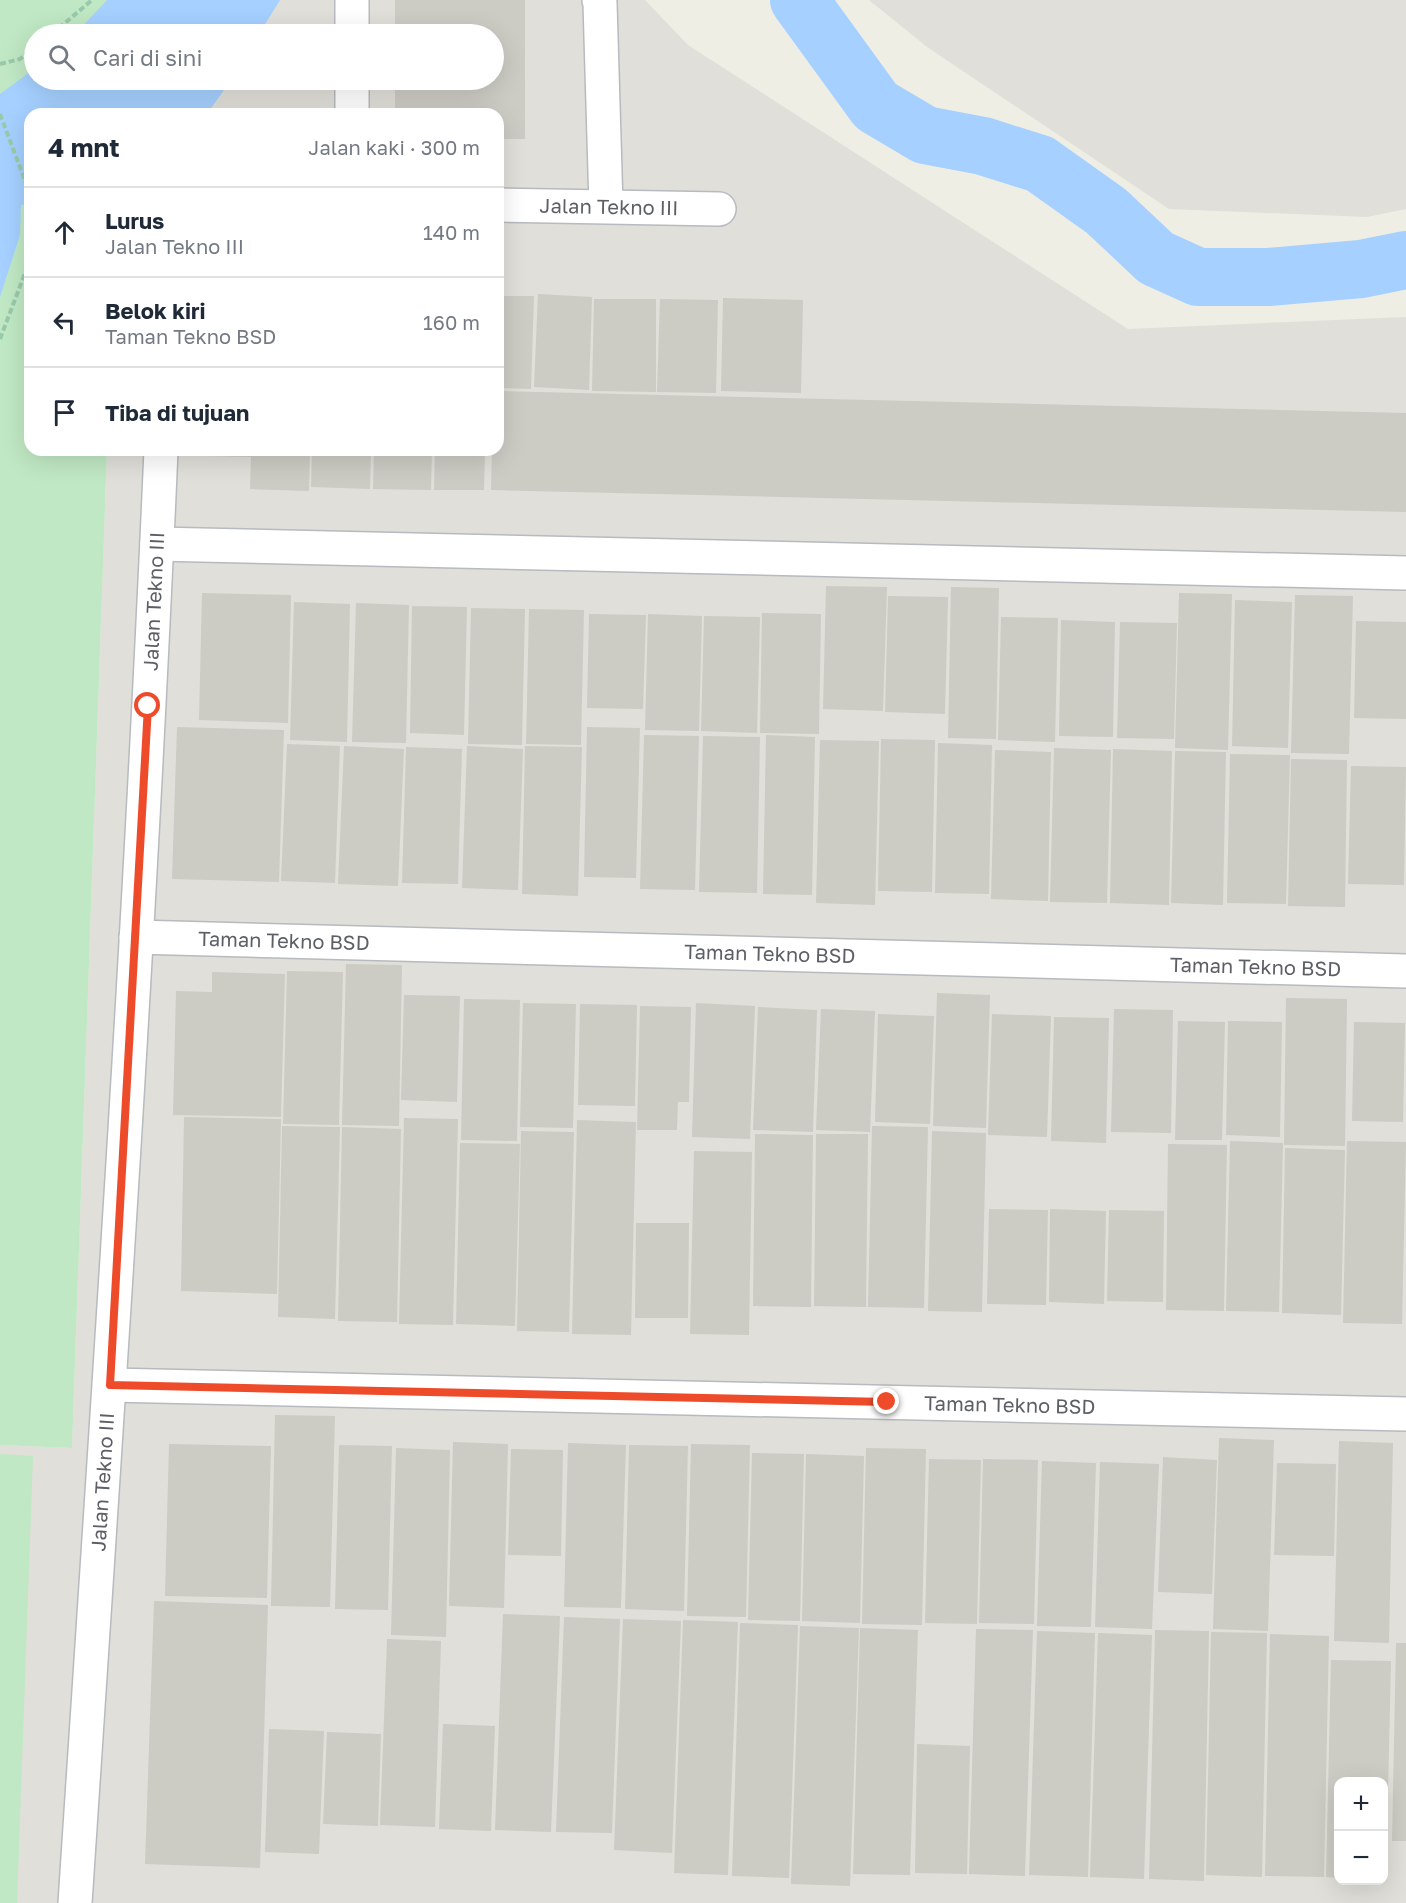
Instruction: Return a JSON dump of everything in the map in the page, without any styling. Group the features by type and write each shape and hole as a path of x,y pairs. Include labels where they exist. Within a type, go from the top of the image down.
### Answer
{"lane":[{"path":"352,0 352,24"},
{"path":"599,0 606,206"},
{"path":"352,90 352,108"},
{"name":"Jalan Tekno III","path":"504,205 718,209"},
{"name":"Jalan Tekno III","path":"75,1903 110,1385 136,937 160,456"},
{"path":"156,544 1406,573"},
{"name":"Taman Tekno BSD","path":"136,937 1406,971"},
{"name":"Taman Tekno BSD","path":"110,1385 1406,1414"}],"path":[{"path":"64,24 92,0"},
{"path":"0,64 24,56"},
{"path":"0,114 24,178"},
{"path":"0,339 24,276"}],"shaded area":[{"path":"280,0 645,0 688,45 1128,329 1406,317 1406,1903 0,1903 0,1445 72,1448 107,456 504,456 504,108 211,108 224,90 504,90 504,24 265,24"},
{"path":"869,0 1406,0 1406,209 1367,217 1169,209 927,47"}],"green space":[{"path":"0,0 280,0 265,24 24,24 24,90 224,90 211,108 24,108 24,456 107,456 72,1448 0,1445"},
{"path":"0,1454 33,1456 17,1903 0,1903"}],"water":[{"path":"107,0 280,0 265,24 84,24"},
{"path":"24,76 24,90 224,90 211,108 24,108 24,204 21,205 20,235 0,297 0,94"}],"building":[{"path":"395,0 525,0 525,139 504,139 504,108 395,108 395,90 504,90 504,24 395,24"},
{"path":"538,294 592,297 589,390 534,387"},
{"path":"504,296 534,296 531,389 504,388"},
{"path":"723,298 803,300 801,393 721,391"},
{"path":"594,299 656,299 656,392 592,391"},
{"path":"660,299 718,300 716,393 657,392"},
{"path":"504,391 1406,413 1406,512 491,490 492,456 504,456"},
{"path":"207,456 310,456 309,491 250,489 251,457"},
{"path":"312,456 371,456 370,489 311,487"},
{"path":"374,456 432,456 431,490 373,489"},
{"path":"435,456 485,456 484,490 434,490"},
{"path":"826,586 887,587 883,711 823,709"},
{"path":"951,587 999,588 996,739 948,738"},
{"path":"202,593 291,595 288,723 199,720"},
{"path":"1179,593 1232,594 1228,750 1175,748"},
{"path":"1295,595 1353,596 1349,754 1291,753"},
{"path":"888,596 948,597 945,714 885,712"},
{"path":"1235,600 1292,602 1288,748 1232,746"},
{"path":"294,602 350,604 347,742 290,740"},
{"path":"356,603 409,605 406,743 352,742"},
{"path":"412,606 467,607 464,735 410,733"},
{"path":"471,608 525,609 522,745 468,744"},
{"path":"529,609 584,610 581,745 526,744"},
{"path":"762,613 821,614 819,734 760,733"},
{"path":"589,614 646,615 643,709 587,708"},
{"path":"648,614 702,616 699,731 645,730"},
{"path":"704,616 760,617 757,733 701,731"},
{"path":"1001,617 1058,618 1055,742 998,740"},
{"path":"1061,620 1115,622 1113,737 1059,736"},
{"path":"1356,621 1406,622 1406,719 1354,718"},
{"path":"1120,622 1177,623 1174,739 1117,738"},
{"path":"177,727 284,730 279,882 172,879"},
{"path":"587,727 640,728 636,878 584,877"},
{"path":"644,735 699,736 695,890 640,889"},
{"path":"766,735 815,737 812,895 763,894"},
{"path":"703,736 760,737 757,893 699,892"},
{"path":"881,739 935,740 932,892 878,891"},
{"path":"820,740 879,741 875,905 816,903"},
{"path":"938,743 992,745 989,894 935,893"},
{"path":"287,744 340,746 335,883 281,881"},
{"path":"344,746 404,749 398,886 338,884"},
{"path":"467,746 523,749 518,890 462,888"},
{"path":"525,746 582,747 578,896 522,894"},
{"path":"406,747 462,749 458,884 402,883"},
{"path":"1054,748 1111,750 1107,903 1050,902"},
{"path":"1113,749 1172,751 1169,905 1110,903"},
{"path":"995,750 1051,752 1048,901 991,899"},
{"path":"1175,751 1226,752 1223,905 1171,903"},
{"path":"1230,754 1290,755 1286,904 1227,903"},
{"path":"1291,759 1347,760 1345,907 1288,906"},
{"path":"1351,766 1406,767 1404,885 1348,884"},
{"path":"346,964 402,965 399,1126 342,1125"},
{"path":"287,971 343,972 339,1125 283,1124"},
{"path":"212,972 285,974 281,1117 173,1115 176,991 212,992"},
{"path":"937,993 990,995 986,1128 933,1126"},
{"path":"404,995 460,996 457,1102 401,1100"},
{"path":"1286,998 1347,999 1345,1146 1284,1145"},
{"path":"464,999 520,1000 517,1141 461,1140"},
{"path":"523,1003 576,1004 573,1128 520,1127"},
{"path":"696,1003 755,1006 750,1139 692,1137"},
{"path":"580,1004 637,1005 635,1106 578,1105"},
{"path":"640,1006 691,1007 689,1102 678,1102 677,1130 637,1130"},
{"path":"758,1007 817,1010 813,1132 753,1130"},
{"path":"821,1009 875,1011 870,1132 816,1130"},
{"path":"1114,1009 1173,1010 1171,1133 1111,1132"},
{"path":"878,1014 934,1016 930,1124 875,1122"},
{"path":"992,1014 1051,1016 1047,1137 988,1135"},
{"path":"1054,1017 1109,1018 1106,1143 1051,1141"},
{"path":"1178,1021 1225,1022 1222,1140 1175,1140"},
{"path":"1228,1021 1282,1022 1280,1137 1226,1135"},
{"path":"1354,1022 1405,1023 1403,1122 1352,1121"},
{"path":"184,1117 281,1119 277,1294 181,1291"},
{"path":"404,1118 458,1119 453,1325 399,1324"},
{"path":"577,1120 636,1122 631,1335 572,1334"},
{"path":"282,1126 340,1127 335,1319 278,1317"},
{"path":"872,1126 928,1127 924,1308 868,1307"},
{"path":"342,1127 401,1129 397,1322 338,1321"},
{"path":"521,1131 574,1132 569,1332 517,1331"},
{"path":"932,1131 986,1133 982,1312 928,1311"},
{"path":"755,1134 813,1135 811,1307 753,1306"},
{"path":"816,1134 868,1134 866,1307 814,1306"},
{"path":"1230,1141 1283,1143 1279,1312 1226,1311"},
{"path":"1347,1141 1406,1142 1402,1324 1343,1323"},
{"path":"460,1143 520,1144 515,1326 456,1324"},
{"path":"1168,1144 1227,1145 1224,1311 1166,1310"},
{"path":"1285,1148 1345,1150 1341,1315 1282,1313"},
{"path":"694,1151 752,1152 749,1335 690,1334"},
{"path":"989,1209 1048,1210 1046,1305 987,1304"},
{"path":"1050,1209 1106,1211 1104,1304 1049,1302"},
{"path":"1109,1210 1164,1211 1163,1302 1107,1301"},
{"path":"636,1223 689,1223 688,1318 635,1318"},
{"path":"275,1415 335,1416 330,1607 271,1606"},
{"path":"1219,1438 1274,1440 1268,1631 1213,1629"},
{"path":"1339,1441 1393,1443 1389,1643 1334,1641"},
{"path":"453,1442 508,1444 504,1608 449,1606"},
{"path":"568,1443 626,1445 621,1608 564,1607"},
{"path":"169,1444 271,1446 267,1598 165,1596"},
{"path":"691,1444 750,1445 746,1617 687,1616"},
{"path":"339,1445 392,1446 388,1610 335,1609"},
{"path":"629,1445 688,1446 684,1611 625,1609"},
{"path":"396,1448 450,1450 446,1637 391,1635"},
{"path":"866,1448 926,1449 922,1625 862,1624"},
{"path":"511,1449 563,1450 561,1556 508,1555"},
{"path":"752,1453 804,1454 800,1621 748,1620"},
{"path":"806,1454 864,1456 860,1623 802,1621"},
{"path":"1163,1457 1217,1460 1212,1594 1158,1592"},
{"path":"929,1459 981,1460 977,1624 925,1623"},
{"path":"983,1459 1038,1460 1034,1624 979,1623"},
{"path":"1042,1461 1096,1463 1091,1627 1037,1626"},
{"path":"1100,1462 1159,1464 1152,1629 1095,1627"},
{"path":"1277,1463 1336,1464 1334,1556 1274,1555"},
{"path":"154,1601 268,1605 260,1868 145,1864"},
{"path":"503,1614 560,1616 551,1832 495,1830"},
{"path":"564,1617 620,1619 612,1833 556,1832"},
{"path":"623,1619 681,1621 672,1853 614,1850"},
{"path":"683,1620 738,1622 728,1875 674,1873"},
{"path":"740,1623 798,1625 789,1878 732,1876"},
{"path":"800,1626 859,1628 850,1886 791,1884"},
{"path":"860,1628 918,1630 910,1875 853,1874"},
{"path":"976,1629 1033,1630 1025,1876 969,1874"},
{"path":"1155,1630 1209,1631 1204,1881 1149,1879"},
{"path":"1037,1631 1095,1633 1088,1877 1029,1875"},
{"path":"1211,1632 1267,1633 1262,1877 1206,1875"},
{"path":"1098,1633 1152,1635 1144,1879 1090,1877"},
{"path":"1270,1634 1329,1636 1324,1877 1265,1876"},
{"path":"387,1639 441,1641 435,1827 380,1825"},
{"path":"1396,1643 1406,1643 1406,1841 1392,1841"},
{"path":"1331,1660 1391,1661 1388,1792 1388,1777 1334,1777 1334,1878 1326,1877"},
{"path":"443,1724 495,1726 491,1831 439,1829"},
{"path":"269,1729 324,1731 319,1854 265,1852"},
{"path":"327,1732 381,1734 378,1826 323,1824"},
{"path":"917,1744 970,1746 967,1874 915,1873"}],"waterway":[{"path":"799,0 876,106 925,135 983,146 1040,164 1106,211 1156,258 1198,277 1268,277 1361,269 1406,260"}],"route":[{"path":"148,706 110,1385 887,1402"}]}
